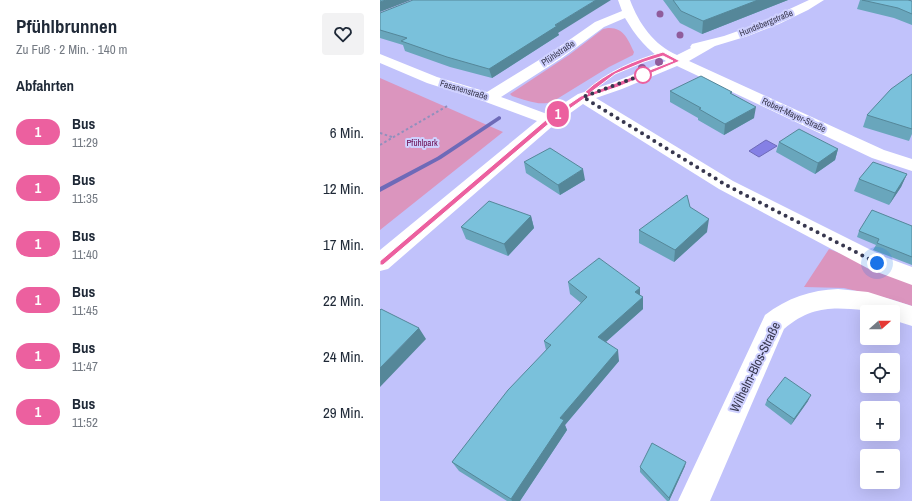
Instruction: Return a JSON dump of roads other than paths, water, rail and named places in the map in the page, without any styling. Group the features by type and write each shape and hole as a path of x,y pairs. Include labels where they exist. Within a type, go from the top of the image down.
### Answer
{"street":[{"name":"Hundsbergstraße","path":"670,58 782,18 818,0"},
{"name":"Pfühlstraße","path":"489,98 556,55 626,6 642,34 670,58"},
{"name":"Fasanenstraße","path":"380,58 425,78 489,98 549,120"},
{"path":"642,61 670,58"},
{"path":"583,97 617,86 670,58"},
{"name":"Robert-Mayer-Straße","path":"670,58 878,154 912,165"},
{"path":"380,263 549,120 620,70"},
{"path":"583,97 726,185 877,263 912,276"},
{"name":"Wilhelm-Blos-Straße","path":"694,501 774,322 782,314 807,303 819,300 844,299 862,300 912,316"}],"waterway":[{"path":"380,190 439,158 499,118"}],"park label":[{"name":"Pfühlpark","path":"422,143"}]}
